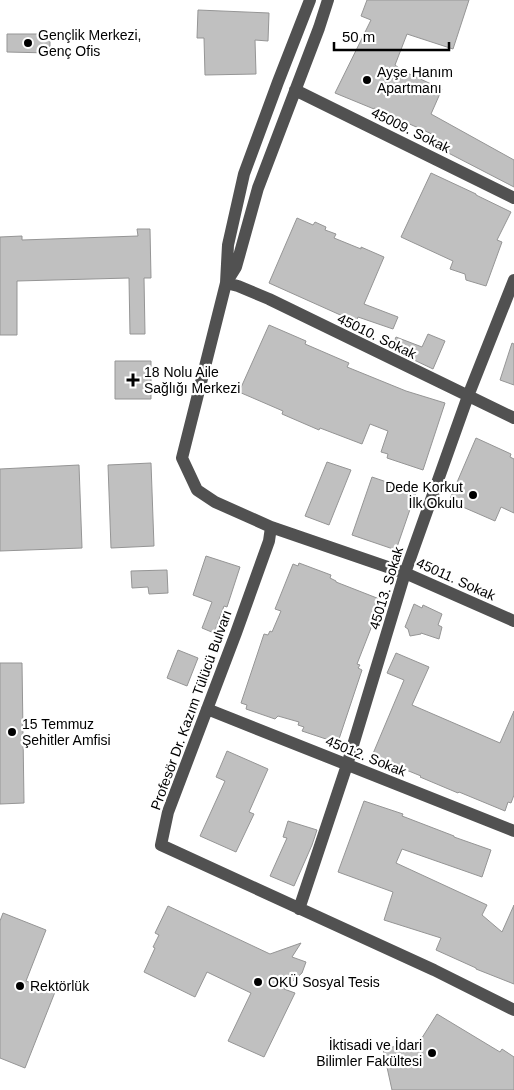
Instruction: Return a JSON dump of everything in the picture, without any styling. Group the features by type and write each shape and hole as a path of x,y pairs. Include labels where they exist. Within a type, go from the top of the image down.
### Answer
{"street":[{"path":"271,527 215,502 197,490 182,458 226,283 228,245 244,174 310,0"},
{"path":"226,283 236,267 258,188 328,0"},
{"name":"45009. Sokak","path":"295,90 514,198"},
{"name":"45013. Sokak","path":"299,909 347,765 405,573 468,396 514,280"},
{"name":"45010. Sokak","path":"226,283 238,286 268,300 514,418"},
{"name":"45011. Sokak","path":"271,527 405,573 514,621"},
{"name":"Profesör Dr. Kazım Tülücü Bulvarı","path":"271,527 269,541 168,812 161,845 434,970 514,1010"},
{"name":"45012. Sokak","path":"207,710 514,831"}],"building":[{"path":"367,0 469,0 453,49 407,34 395,65 403,71 442,89 431,114 514,160 514,187 429,143 434,135 335,93 371,20 361,16"},
{"path":"198,10 269,13 268,41 255,40 256,74 205,75 204,38 197,38"},
{"name":"Gençlik Merkezi, Genç Ofis","path":"7,34 50,34 50,53 7,52"},
{"path":"431,173 511,212 497,240 502,242 486,286 466,280 465,274 450,269 453,261 401,237"},
{"path":"297,218 313,225 315,222 326,227 325,230 336,234 334,238 384,257 364,304 398,317 393,329 358,317 356,322 269,283"},
{"path":"137,229 150,229 151,278 144,278 145,334 130,334 129,278 17,281 17,335 0,335 0,237 22,236 22,240 138,236"},
{"path":"269,325 306,341 305,344 349,363 347,367 406,391 445,403 423,470 387,458 388,454 381,452 388,431 370,424 362,444 320,428 319,430 282,414 283,411 239,392"},
{"path":"428,334 445,341 433,369 391,349 396,337 422,347"},
{"path":"512,343 514,344 514,385 500,380"},
{"name":"18 Nolu Aile Sağlığı Merkezi","path":"115,361 151,361 151,399 115,399"},
{"path":"476,438 511,454 510,457 514,459 514,513 501,507 495,521 449,501"},
{"path":"327,462 351,470 329,525 305,516"},
{"path":"151,463 154,546 111,548 108,465"},
{"path":"79,465 82,548 0,551 0,469"},
{"path":"372,477 416,492 396,550 352,535"},
{"path":"206,556 240,567 227,607 224,606 214,633 202,628 212,602 193,595"},
{"path":"299,563 331,575 330,578 336,582 382,600 357,664 360,665 358,668 362,670 339,739 335,738 332,741 302,731 304,727 298,725 299,722 278,716 275,719 246,709 247,705 241,703 264,634 268,635 270,631 272,632 281,611 275,609 293,564 298,566"},
{"path":"167,570 168,593 149,594 148,587 132,588 131,571"},
{"path":"414,604 422,608 423,605 442,614 438,625 442,627 439,639 421,633 410,636 408,629 405,627"},
{"path":"178,650 198,658 187,686 167,678"},
{"path":"396,653 429,667 412,705 500,743 514,711 514,795 511,803 508,802 505,811 372,756 404,680 387,673"},
{"name":"15 Temmuz Şehitler Amfisi","path":"0,663 22,663 24,803 0,804"},
{"path":"227,751 268,769 249,812 254,814 236,852 200,836 225,781 216,777"},
{"path":"364,801 403,814 402,816 491,850 482,877 402,849 396,863 487,905 482,915 502,932 514,905 514,984 436,950 441,938 384,920 393,892 338,872"},
{"path":"288,821 317,830 294,886 270,876 287,838 283,837"},
{"name":"OKÜ Sosyal Tesis","path":"168,906 270,954 301,943 292,957 306,962 302,973 284,989 295,993 264,1057 228,1041 251,993 207,972 195,997 144,972 159,935 155,933"},
{"name":"Rektörlük","path":"3,913 46,930 26,981 55,992 25,1068 0,1058 0,921"},
{"name":"İktisadi ve İdari Bilimler Fakültesi","path":"437,1014 500,1052 502,1049 514,1057 514,1090 392,1090 383,1049 420,1041"}],"place":[{"name":"Gençlik Merkezi, Genç Ofis","path":"28,43"},
{"name":"Ayşe Hanım Apartmanı","path":"367,80"},
{"name":"18 Nolu Aile Sağlığı Merkezi","path":"133,380"},
{"name":"Dede Korkut İlk Okulu","path":"473,495"},
{"name":"15 Temmuz Şehitler Amfisi","path":"12,732"},
{"name":"OKÜ Sosyal Tesis","path":"258,982"},
{"name":"Rektörlük","path":"20,986"},
{"name":"İktisadi ve İdari Bilimler Fakültesi","path":"432,1053"}]}
